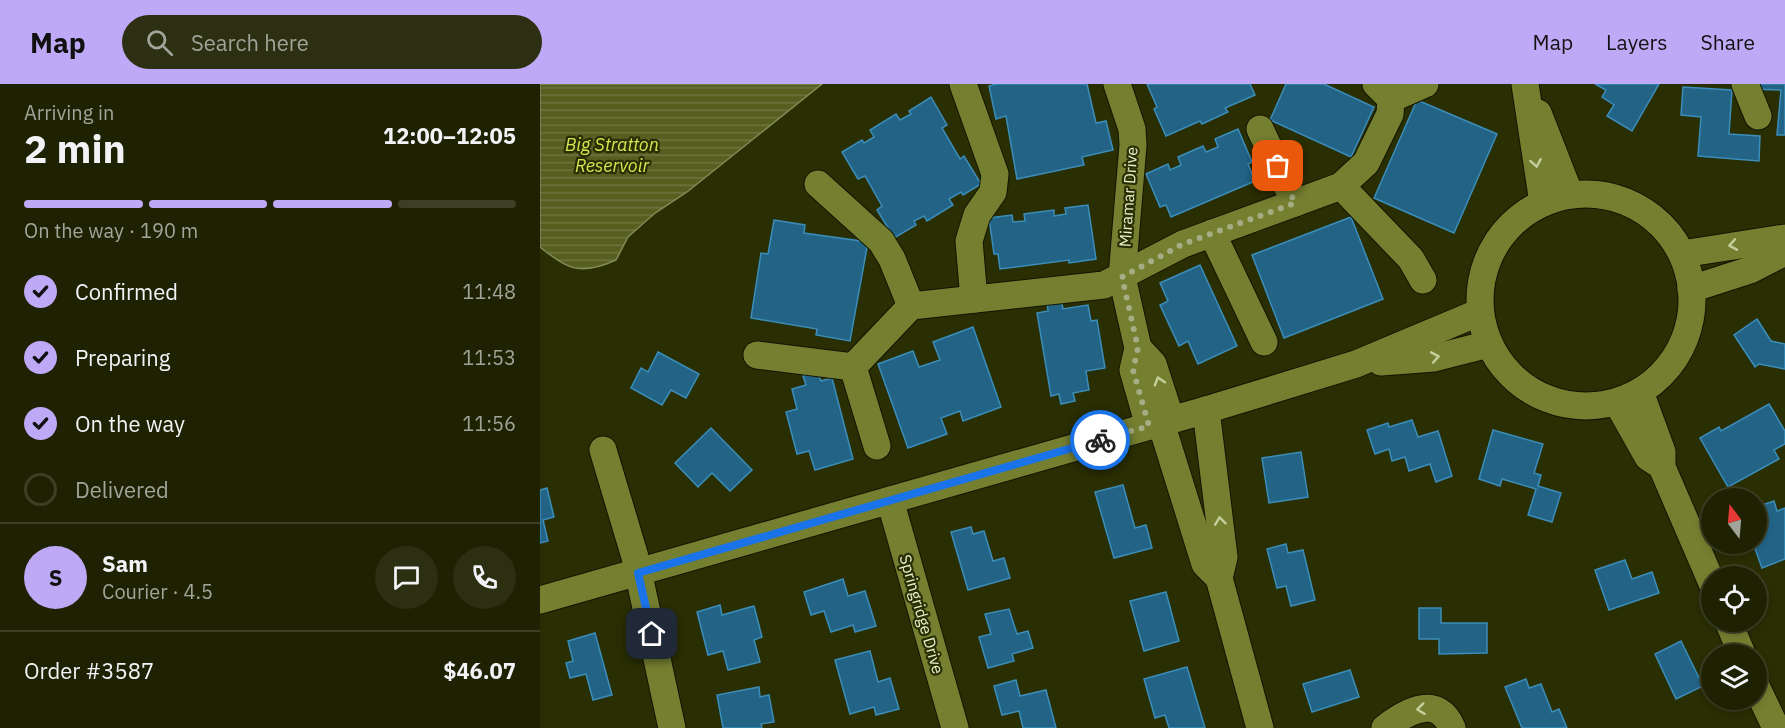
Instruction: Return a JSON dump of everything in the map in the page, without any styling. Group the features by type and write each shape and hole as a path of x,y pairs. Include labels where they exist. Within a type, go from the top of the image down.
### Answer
{"street":[{"path":"963,84 995,174 993,192 977,215 969,241 974,299"},
{"name":"Miramar Drive","path":"1117,84 1131,129 1132,145 1122,277 1138,348 1153,364 1160,423 1205,564 1219,578"},
{"name":"Miramar Drive","path":"911,306 1104,285 1153,259 1212,233 1341,186 1366,163 1390,114 1384,91 1425,84"},
{"path":"1525,84 1550,138 1570,195"},
{"path":"1525,84 1544,203"},
{"path":"1745,84 1758,116"},
{"path":"1260,129 1295,203"},
{"path":"818,184 881,242 892,259 911,306 853,367"},
{"path":"1341,186 1411,259 1423,280"},
{"path":"1592,194 1632,205 1659,223 1682,254 1691,289 1688,328 1679,350 1656,380 1629,397 1581,404 1559,402 1542,395 1512,375 1489,345 1480,312 1484,272 1494,248 1513,223 1544,203 1570,195 1592,194"},
{"path":"1212,233 1264,342"},
{"path":"1682,254 1785,238"},
{"path":"1691,289 1750,270 1785,252"},
{"path":"540,600 1206,410 1356,364 1480,312"},
{"path":"1356,364 1434,358 1489,345"},
{"path":"757,355 853,367"},
{"path":"853,367 877,446"},
{"path":"1629,397 1648,457 1662,467 1705,566"},
{"path":"1206,410 1224,557 1219,578 1260,728"},
{"path":"603,450 638,573 662,674 672,728"},
{"name":"Springridge Drive","path":"890,501 955,728"},
{"path":"1385,728 1407,712 1429,708 1442,712 1452,728"},
{"path":"1767,709 1776,728"}],"water":[{"name":"Big Stratton Reservoir","path":"540,84 822,84 687,192 655,213 628,237 616,260 584,269 559,261 540,247"}],"building":[{"path":"996,84 1087,84 1096,123 1106,121 1113,150 1082,157 1084,165 1017,179 1006,116 996,119 989,86"},
{"path":"1147,84 1250,84 1255,95 1225,108 1228,112 1202,124 1200,121 1166,136 1154,109 1157,107"},
{"path":"1286,84 1324,84 1374,107 1351,157 1270,120"},
{"path":"1595,84 1659,84 1632,131 1607,116 1614,105 1602,97 1606,90"},
{"path":"1752,84 1785,84 1785,135 1777,135 1781,90 1751,89"},
{"path":"1683,87 1732,90 1729,134 1760,136 1759,161 1698,156 1701,117 1681,115"},
{"path":"931,97 947,125 942,128 960,159 964,156 981,184 963,195 961,192 949,199 953,205 927,221 924,216 914,221 916,225 894,238 877,210 882,206 865,176 858,179 842,152 862,140 864,143 874,137 870,130 896,114 900,120 911,114 909,111"},
{"path":"1417,100 1497,134 1454,233 1374,198"},
{"path":"1238,129 1252,162 1248,164 1255,181 1171,217 1166,205 1160,207 1146,174 1168,164 1170,170 1181,165 1178,157 1203,146 1206,152 1218,147 1215,139"},
{"path":"1088,205 1096,259 1069,263 1069,260 1000,269 998,254 994,254 989,218 1012,215 1013,222 1025,221 1024,214 1054,210 1054,216 1066,214 1065,208"},
{"path":"1351,217 1383,299 1284,338 1252,255"},
{"path":"774,220 805,225 804,233 868,242 850,341 816,335 817,329 751,318 761,253 768,254"},
{"path":"1200,265 1237,346 1198,364 1188,341 1179,346 1160,305 1168,301 1160,283"},
{"path":"1061,299 1063,309 1088,305 1091,321 1097,320 1105,368 1086,371 1089,390 1073,393 1075,401 1061,404 1059,394 1051,396 1037,313 1048,311 1047,302"},
{"path":"1757,319 1771,341 1785,344 1785,369 1759,364 1755,367 1734,335"},
{"path":"973,327 1001,407 963,421 960,411 941,418 947,434 908,448 878,364 913,351 919,367 940,360 933,342"},
{"path":"658,352 699,374 686,398 671,390 662,405 631,388 641,368 648,372"},
{"path":"818,372 821,381 832,378 853,459 815,470 809,451 797,454 786,412 797,409 792,389 806,385 803,376"},
{"path":"1769,404 1785,431 1785,444 1774,450 1779,459 1728,487 1700,438 1719,427 1721,431"},
{"path":"1412,420 1418,437 1438,431 1452,476 1436,482 1430,464 1409,471 1405,457 1392,461 1389,449 1375,454 1367,430 1388,423 1389,427"},
{"path":"711,428 752,470 730,491 712,473 698,487 675,463"},
{"path":"1493,430 1543,444 1534,473 1541,475 1538,486 1561,493 1552,522 1528,515 1536,489 1502,479 1500,486 1479,479"},
{"path":"1301,452 1308,497 1269,503 1262,458"},
{"path":"1123,485 1135,528 1146,525 1152,548 1114,558 1095,492"},
{"path":"547,488 554,517 543,520 548,541 540,543 540,490"},
{"path":"1774,501 1777,511 1785,508 1785,559 1761,566 1757,554 1767,554 1767,503"},
{"path":"971,527 973,534 984,531 993,561 1004,558 1010,578 968,590 951,532"},
{"path":"1286,544 1288,553 1303,550 1315,600 1291,606 1286,586 1277,588 1267,549"},
{"path":"1625,560 1632,579 1652,572 1659,593 1609,610 1595,570"},
{"path":"843,579 848,596 865,591 876,626 855,632 853,625 831,632 824,611 811,615 804,592"},
{"path":"1166,592 1179,641 1144,651 1130,601"},
{"path":"720,605 722,615 754,606 762,637 754,640 760,662 728,670 723,651 708,655 697,612"},
{"path":"1419,608 1441,608 1441,623 1487,623 1487,653 1439,654 1439,639 1419,639"},
{"path":"1009,609 1017,634 1028,631 1033,648 1012,654 1014,661 988,668 979,637 991,634 985,614"},
{"path":"595,633 612,695 593,700 586,674 570,678 566,663 573,661 568,641"},
{"path":"1681,641 1701,682 1701,687 1676,699 1655,654"},
{"path":"870,651 878,682 890,678 899,709 876,715 874,707 850,714 835,660"},
{"path":"1187,667 1205,728 1169,728 1165,715 1155,718 1144,679"},
{"path":"1350,670 1359,697 1312,712 1303,684"},
{"path":"1526,679 1529,688 1541,684 1552,712 1559,709 1567,728 1522,728 1505,687"},
{"path":"1016,680 1020,696 1046,690 1056,728 1023,728 1019,711 1002,715 994,686"},
{"path":"759,687 760,697 769,695 774,722 761,724 762,728 723,728 717,695"}],"way so far":[{"path":"1100,440 1149,426 1133,370 1138,348 1122,277 1183,244 1295,203 1278,166"}],"route":[{"path":"652,634 638,573 1100,440"}]}
